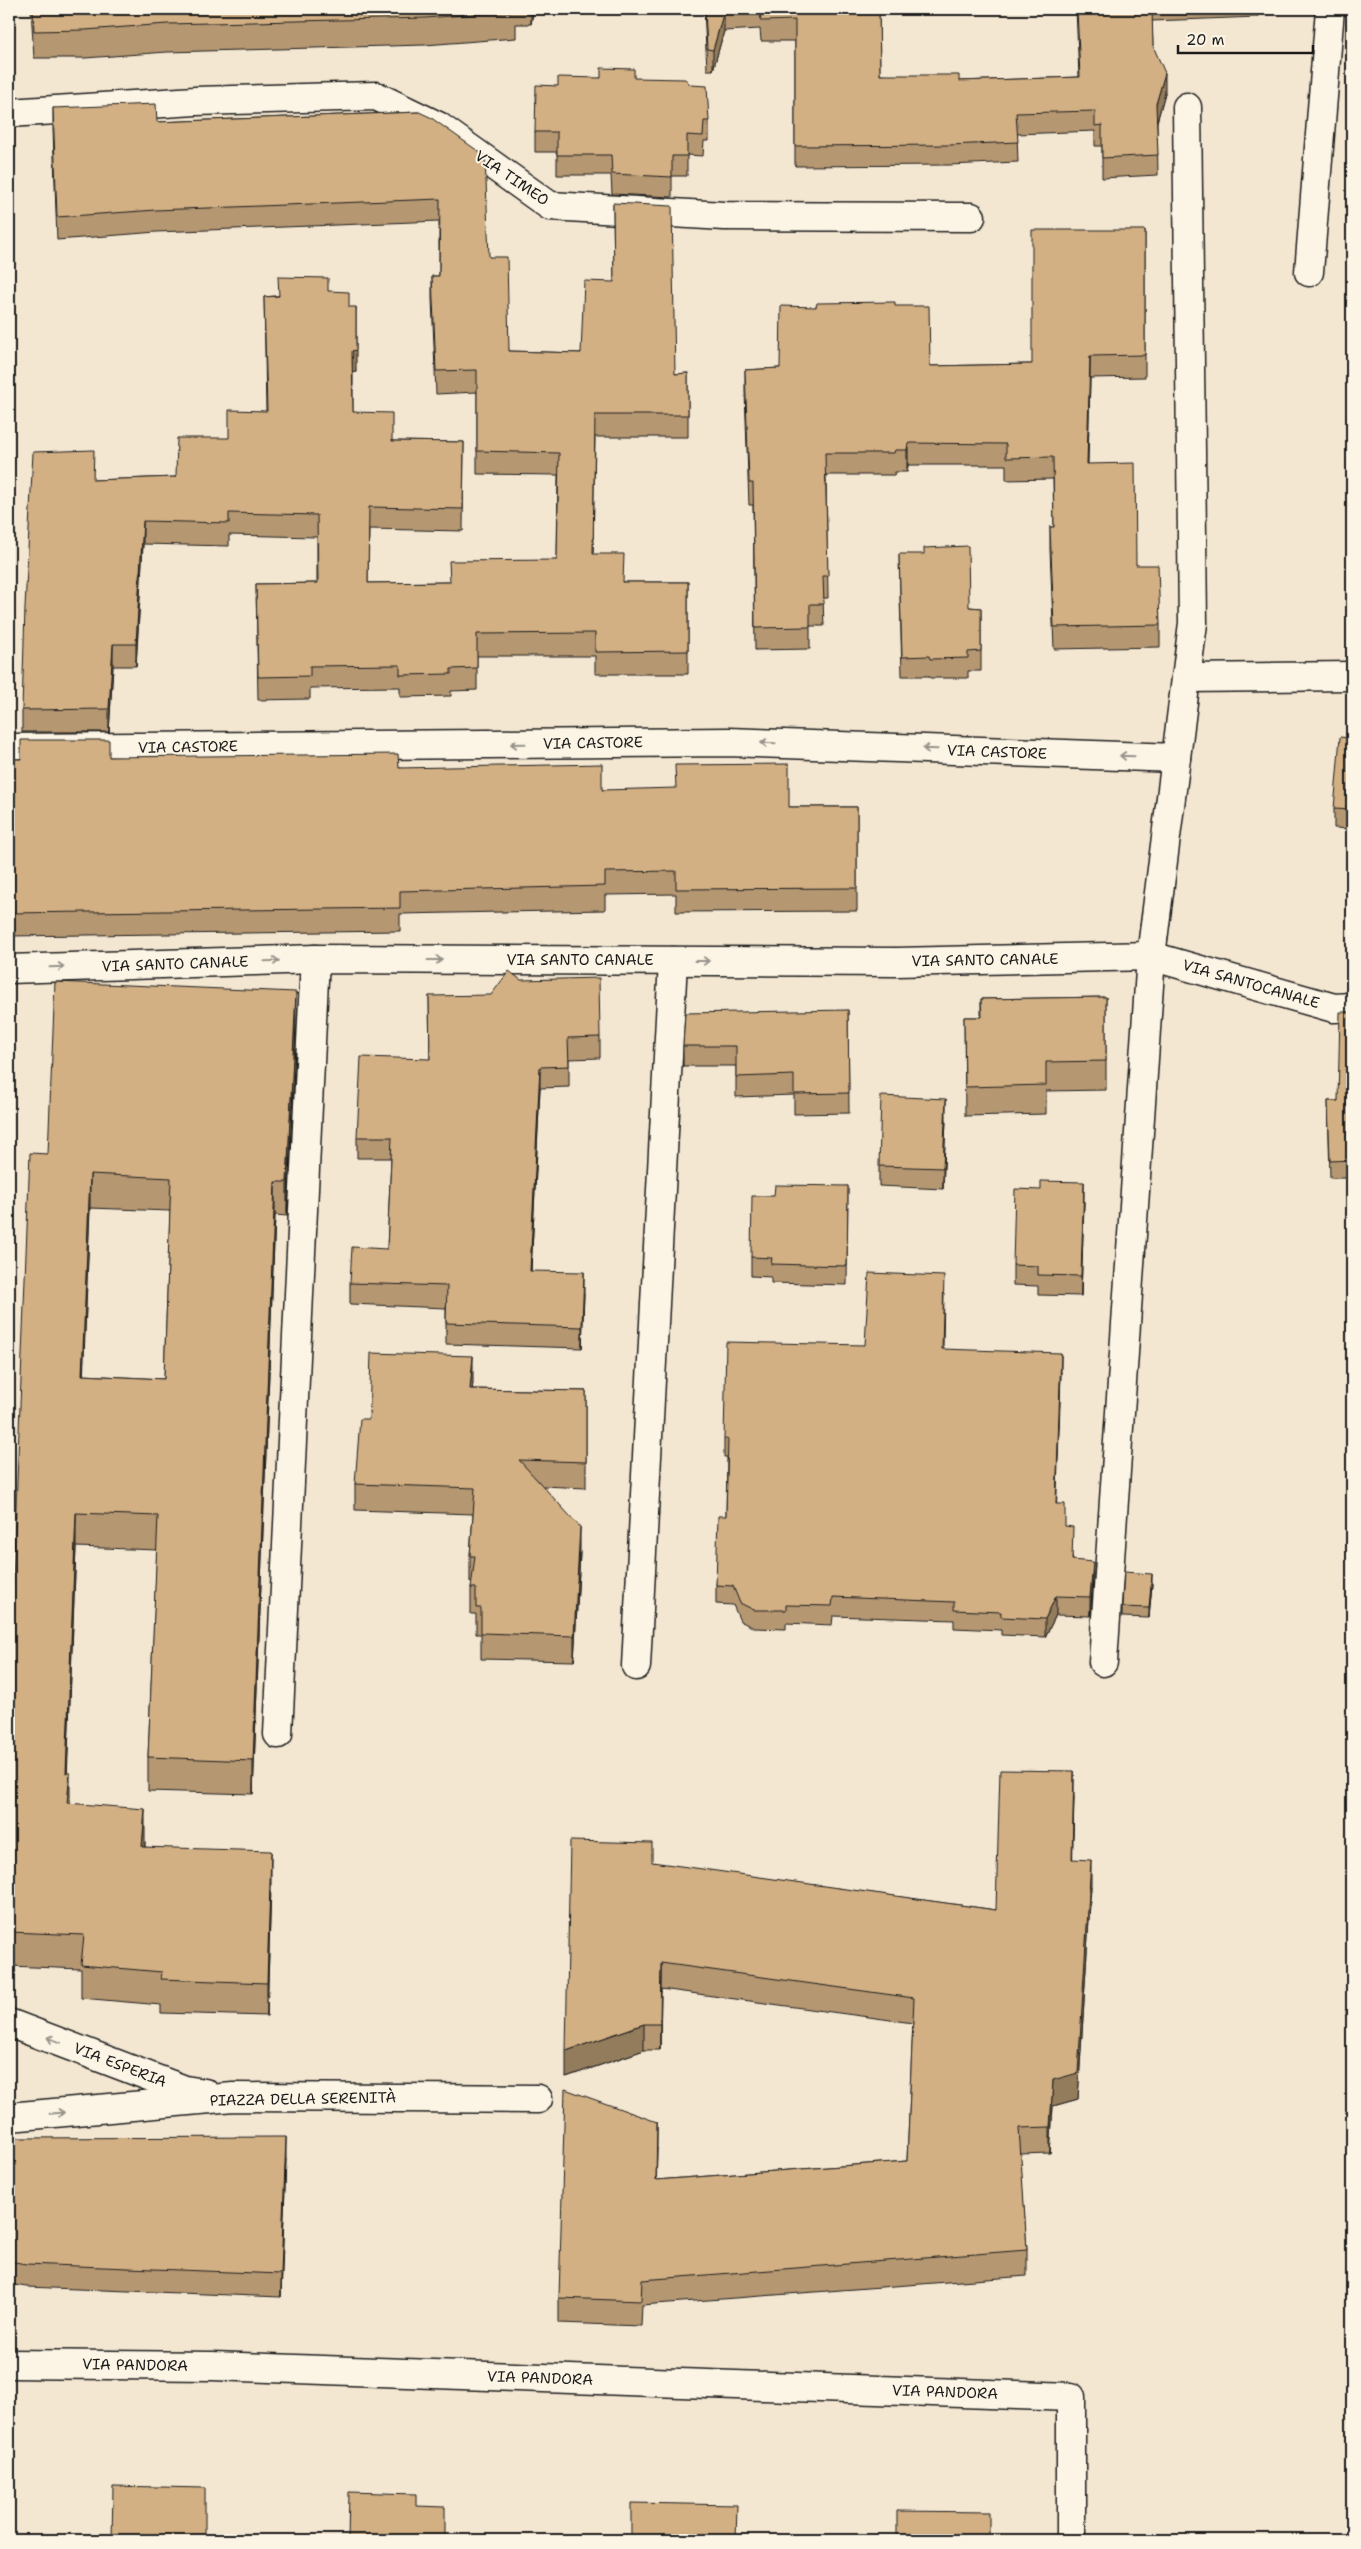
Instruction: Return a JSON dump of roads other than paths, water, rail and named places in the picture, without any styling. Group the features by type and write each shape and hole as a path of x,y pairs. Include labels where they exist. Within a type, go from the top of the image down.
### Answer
{"street":[{"path":"1309,272 1330,9"},
{"name":"VIA TIMEO","path":"9,113 195,101 376,96 438,126 550,206 724,216 971,217"},
{"path":"1103,1662 1151,956 1193,623 1187,107"},
{"path":"1186,678 1352,676"},
{"name":"VIA CASTORE","path":"9,748 728,742 1176,758"},
{"name":"VIA SANTO CANALE","path":"9,969 315,959 897,962 1151,956"},
{"name":"VIA SANTOCANALE","path":"1151,956 1334,1008 1352,1007"},
{"path":"278,1734 315,959"},
{"path":"636,1666 673,961"},
{"name":"VIA ESPERIA","path":"9,2023 185,2090 233,2097"},
{"name":"PIAZZA DELLA SERENITÀ","path":"9,2117 233,2097 538,2099"},
{"name":"VIA PANDORA","path":"9,2364 222,2367 1071,2397 1071,2540"}]}
